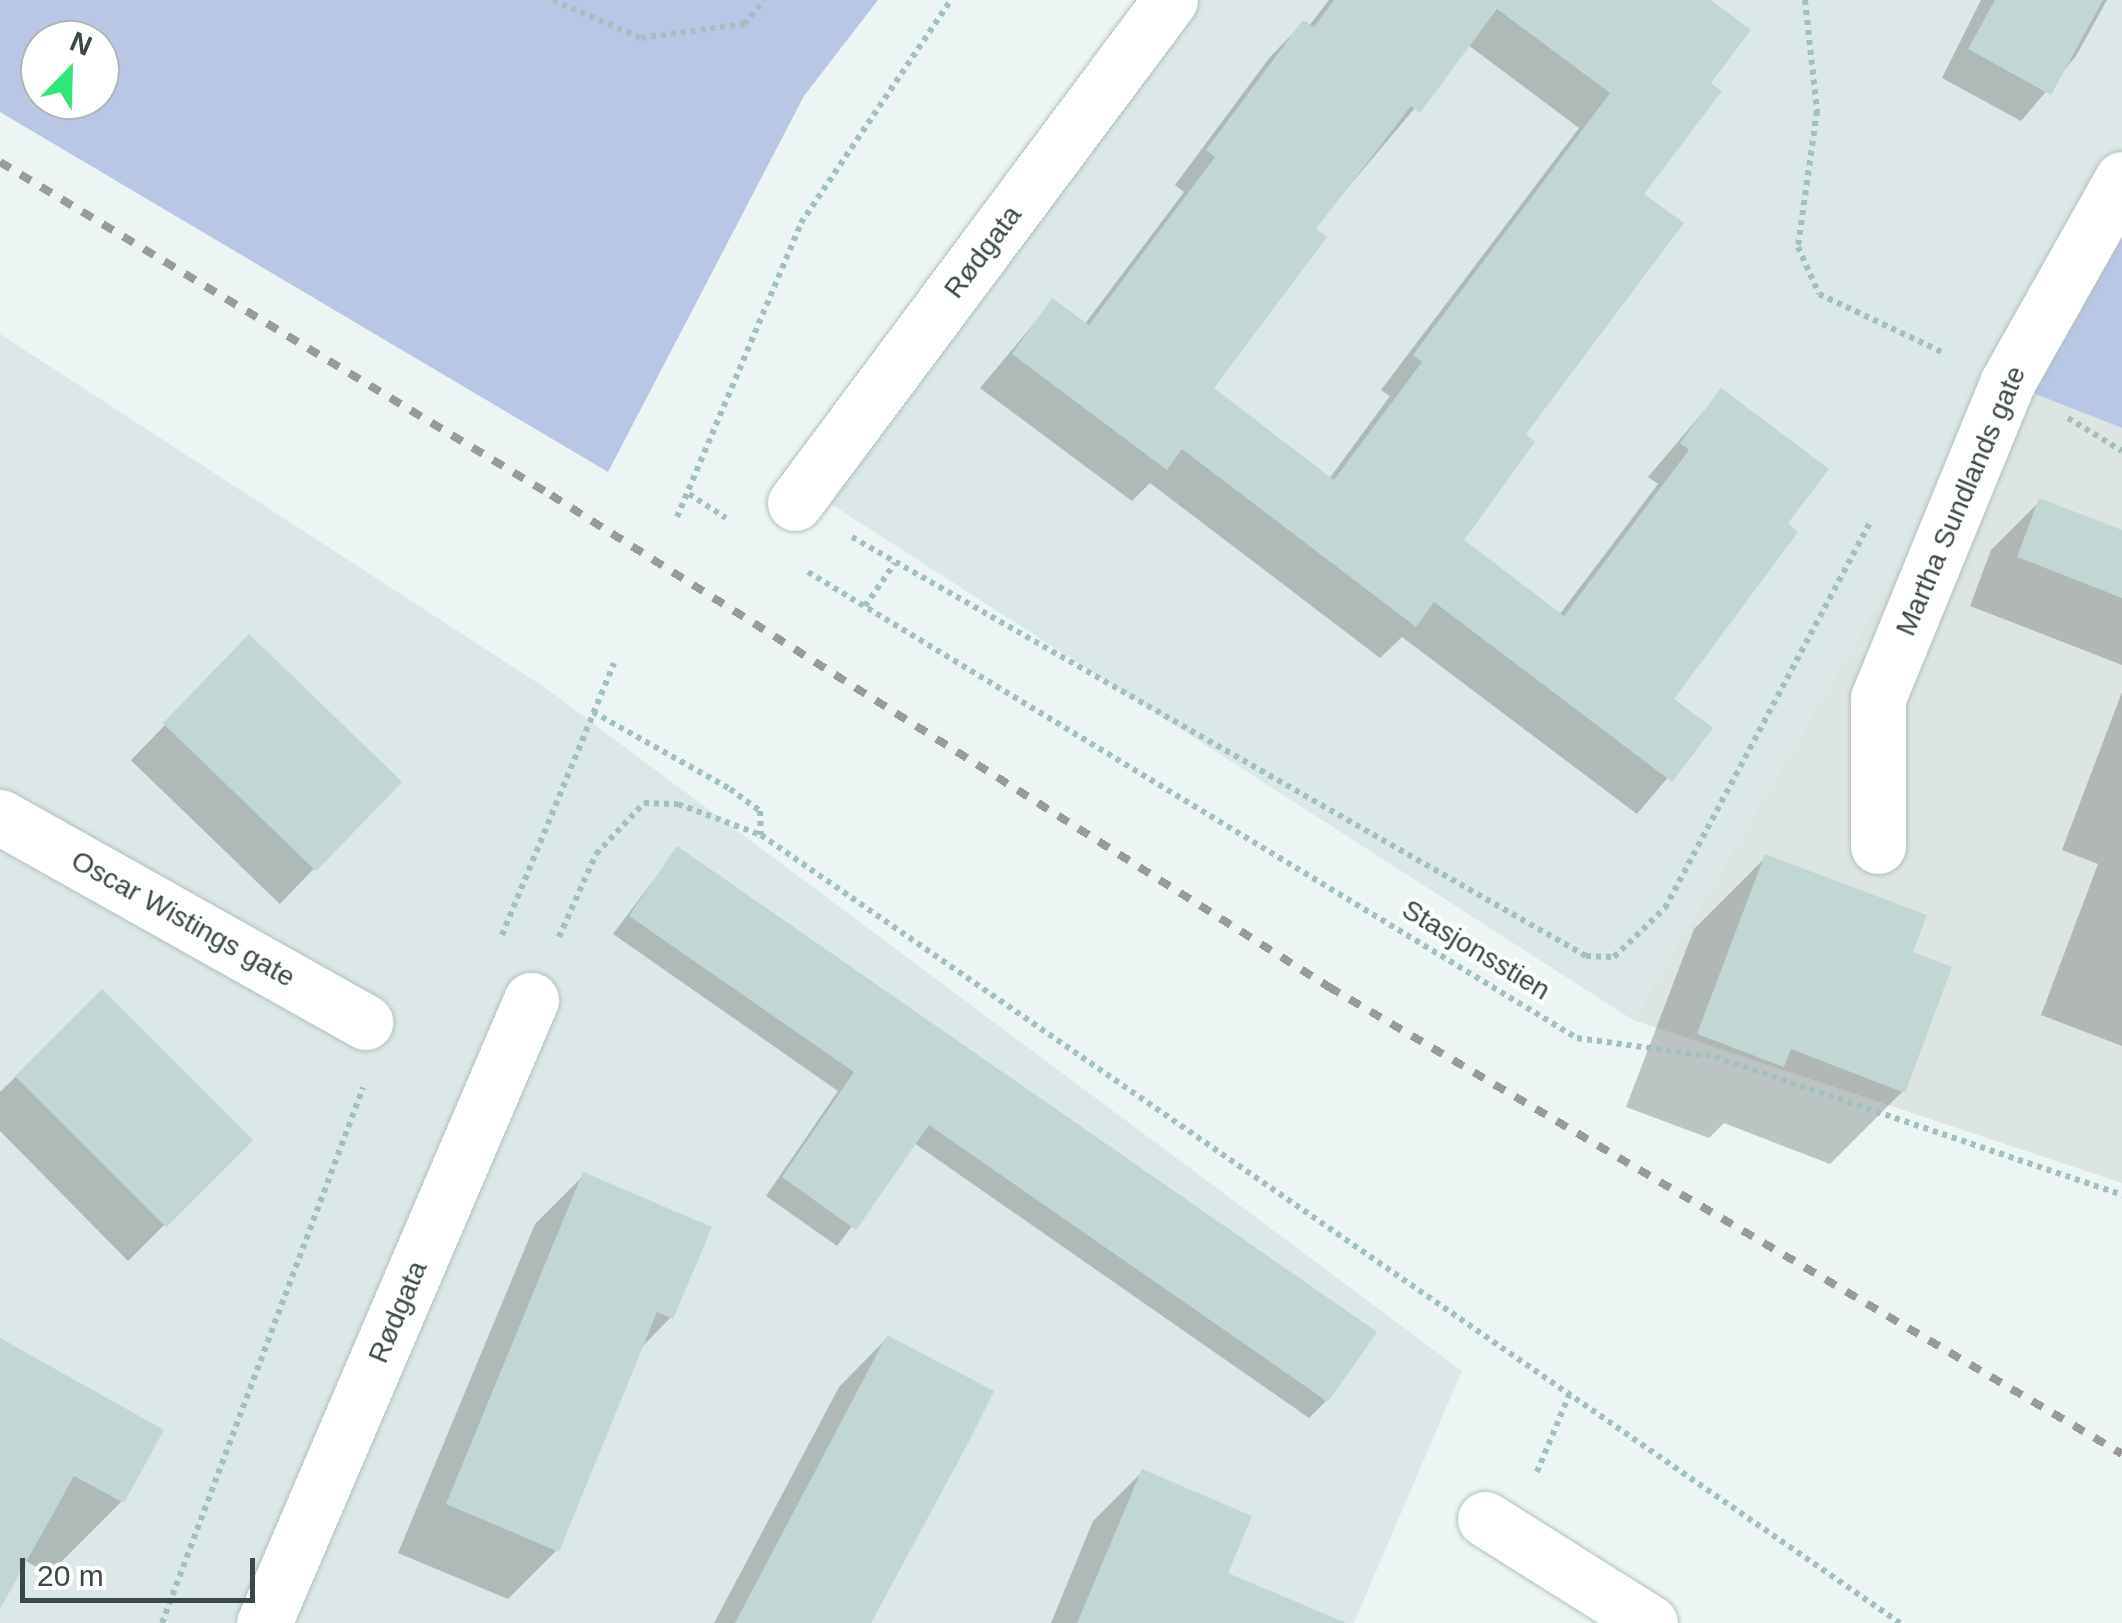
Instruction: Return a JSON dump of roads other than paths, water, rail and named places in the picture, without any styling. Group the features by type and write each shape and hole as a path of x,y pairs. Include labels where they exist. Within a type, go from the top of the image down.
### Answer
{"street":[{"name":"Rødgata","path":"795,503 1170,0"},
{"name":"Martha Sundlands gate","path":"1878,846 1878,698 2007,383 2122,179"},
{"name":"Oscar Wistings gate","path":"0,817 365,1022"},
{"name":"Rødgata","path":"264,1623 531,1000"},
{"path":"1498,1527 1650,1623"}],"railway":[{"path":"0,162 551,495 1329,987 2122,1454"}]}
